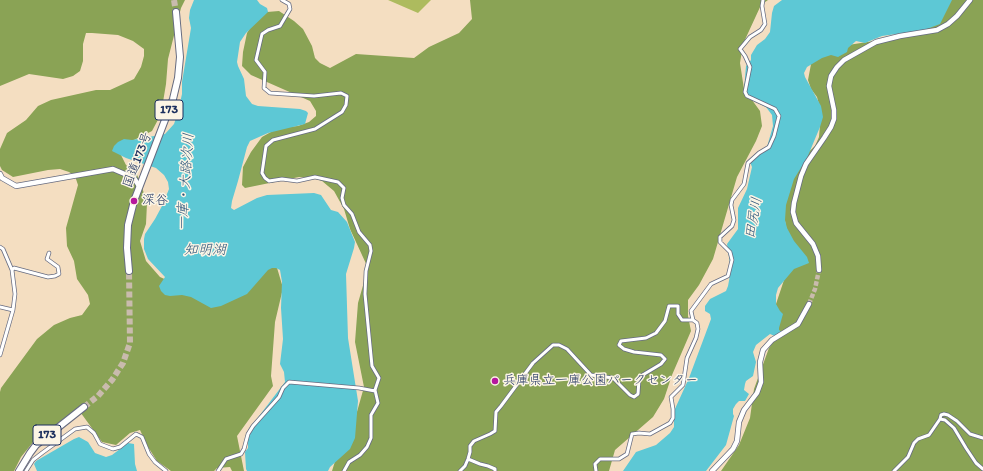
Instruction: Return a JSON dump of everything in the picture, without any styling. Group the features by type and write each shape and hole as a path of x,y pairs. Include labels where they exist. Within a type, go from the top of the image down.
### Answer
{"highway":[{"name":"国道173号","path":"129,271 127,248 128,225 134,201 173,99 178,78 180,57 176,12"},
{"name":"173","path":"19,471 33,449 84,406"}],"main road":[{"path":"819,270 818,256 813,244 796,223 793,212 801,176 806,164 831,128 834,119 830,86 831,76 844,60 876,42 900,36 937,30 948,24 957,16 970,0"},
{"path":"0,174 2,178 16,186 113,169 134,178 139,186"},
{"path":"712,471 733,449 739,422 744,410 757,393 760,382 761,356 767,345 798,324 809,304"}],"street":[{"path":"282,0 289,4 290,9 280,26 268,30 262,34 256,60 265,72 264,88 270,93 314,96 341,93 347,96 346,105 342,112 316,129 273,140 266,146 262,173 269,181 282,179 297,181 315,177 338,182 344,188 342,198 344,205 352,214 359,232 370,245 371,251 366,271 366,294 372,366 380,378 375,391 378,403 371,416 371,438 367,447 360,455 349,462 344,471"},
{"path":"596,471 595,464 600,459 619,458 627,454 632,434 650,434 670,422 673,418 671,397 683,385 687,358 696,338 698,328 697,323 693,320 691,311 711,284 728,276 732,260 730,252 720,242 720,237 732,226 734,220 731,206 732,200 744,184 748,163 759,153 769,147 774,136 779,116 775,109 748,96 745,92 750,67 740,49 750,37 761,30 765,24 762,6 764,0"},
{"path":"0,247 3,249 12,270 15,294 13,310 0,355"},
{"path":"12,270 14,268 48,277 55,276 59,274 58,268 47,259 49,253"},
{"path":"460,471 465,466 468,459 470,446 474,441 490,434 495,430 496,412 533,363 552,345 559,345 567,349 591,374 613,378 630,395 634,397 638,394 638,380 641,376 665,360 661,355 634,352 624,349 619,346 621,341 646,338 656,334 665,321 669,306 678,306 678,314 682,320 693,320"},
{"path":"0,307 13,310"},
{"path":"218,471 226,459 241,454 248,434 279,397 283,388 289,382 375,391"},
{"path":"894,471 908,457 914,443 918,439 929,436 941,415 948,415 957,421 970,434 983,438"},
{"path":"940,419 945,420 954,428 976,463 983,469"},
{"path":"26,471 33,460 56,442 75,429 88,427 94,433 100,444 113,449 120,447 136,434 142,437 149,454 155,462 166,471"},
{"path":"51,433 56,442"},
{"path":"468,459 495,469 495,471"}],"green space":[{"path":"0,0 185,0 181,8 168,59 161,114 152,131 126,144 121,155 126,165 136,173 140,181 147,203 146,224 140,241 146,261 160,277 180,286 275,261 283,288 275,322 271,376 273,386 237,436 244,471 232,471 230,467 217,468 214,471 171,471 157,461 140,430 130,433 116,445 102,442 78,409 34,441 21,457 14,471 0,471 1,388 37,339 54,325 70,318 82,315 90,304 88,295 77,279 74,261 67,246 66,228 78,185 75,176 60,169 13,177 2,170 0,166 0,149 7,133 26,120 38,106 51,100 96,90 110,90 134,79 141,67 144,49 133,41 118,35 86,33 83,44 83,61 80,71 73,76 63,79 29,74 0,86"},
{"path":"388,0 431,0 418,13"},
{"path":"470,0 768,0 761,5 743,44 740,63 744,89 760,111 762,126 756,141 737,177 713,259 699,285 688,300 688,316 691,331 672,375 664,399 653,417 615,450 609,471 332,471 337,455 351,433 364,387 355,342 358,303 368,268 350,229 344,209 334,191 322,181 313,178 299,177 245,188 242,185 243,167 251,152 262,137 278,128 298,126 309,122 316,116 316,111 310,101 251,75 242,66 247,33 255,20 267,12 279,11 303,29 312,46 315,58 320,63 330,68 356,54 414,58 429,47 459,33 472,19"},
{"path":"932,0 983,0 983,471 721,471 739,445 750,418 754,389 769,348 777,337 776,304 792,256 784,216 785,200 800,160 815,146 819,137 821,112 817,97 811,89 808,80 812,59 835,47 887,39 910,29"}],"water":[{"name":"知明湖","path":"194,0 257,0 260,4 267,8 268,12 246,33 240,42 237,62 244,79 246,96 252,104 258,106 300,109 308,113 305,124 268,133 250,141 247,147 231,208 234,210 257,198 267,195 314,193 321,195 331,210 338,212 347,222 355,242 346,274 348,338 358,401 355,438 350,449 330,467 328,471 247,471 246,469 245,452 248,448 248,434 250,428 285,382 284,372 280,364 283,339 281,308 282,282 280,270 272,268 268,270 247,294 221,306 211,308 191,297 182,295 165,295 159,286 165,277 148,259 144,249 144,239 145,234 162,206 169,189 168,182 164,175 156,168 126,158 112,151 118,142 124,139 132,140 165,134 174,124 182,94 182,82 191,28 189,18 190,10"},
{"name":"田尻川","path":"782,0 952,0 940,24 924,30 882,36 865,43 856,41 848,48 847,52 838,57 831,55 822,58 807,67 804,73 805,77 821,106 823,117 807,158 794,179 786,205 785,220 787,228 794,241 807,257 809,263 794,269 778,288 776,304 783,314 779,328 782,332 777,337 770,334 756,345 753,352 756,362 753,376 746,381 744,390 749,394 745,401 739,401 733,409 734,416 726,445 706,471 623,471 636,452 656,445 670,433 674,427 674,411 689,378 711,319 710,314 705,311 705,306 710,299 726,291 728,286 731,270 727,244 738,229 738,208 747,189 752,167 750,162 767,147 773,126 772,115 766,107 750,99 745,94 746,66 751,60 751,55 757,45 765,39 770,32 774,6"},
{"path":"79,437 88,442 95,453 106,457 112,455 128,443 134,444 135,464 137,471 37,471 34,464 36,461"}],"tunnel":[{"path":"174,0 176,12"},
{"path":"809,304 815,289 819,270"},
{"path":"84,407 98,396 112,380 123,363 130,343 129,271"}],"place":[{"name":"深谷","path":"134,201"},
{"name":"兵庫県立一庫公園パークセンター","path":"495,381"}],"water label":[{"name":"一庫・大路次川","path":"186,182"}]}
